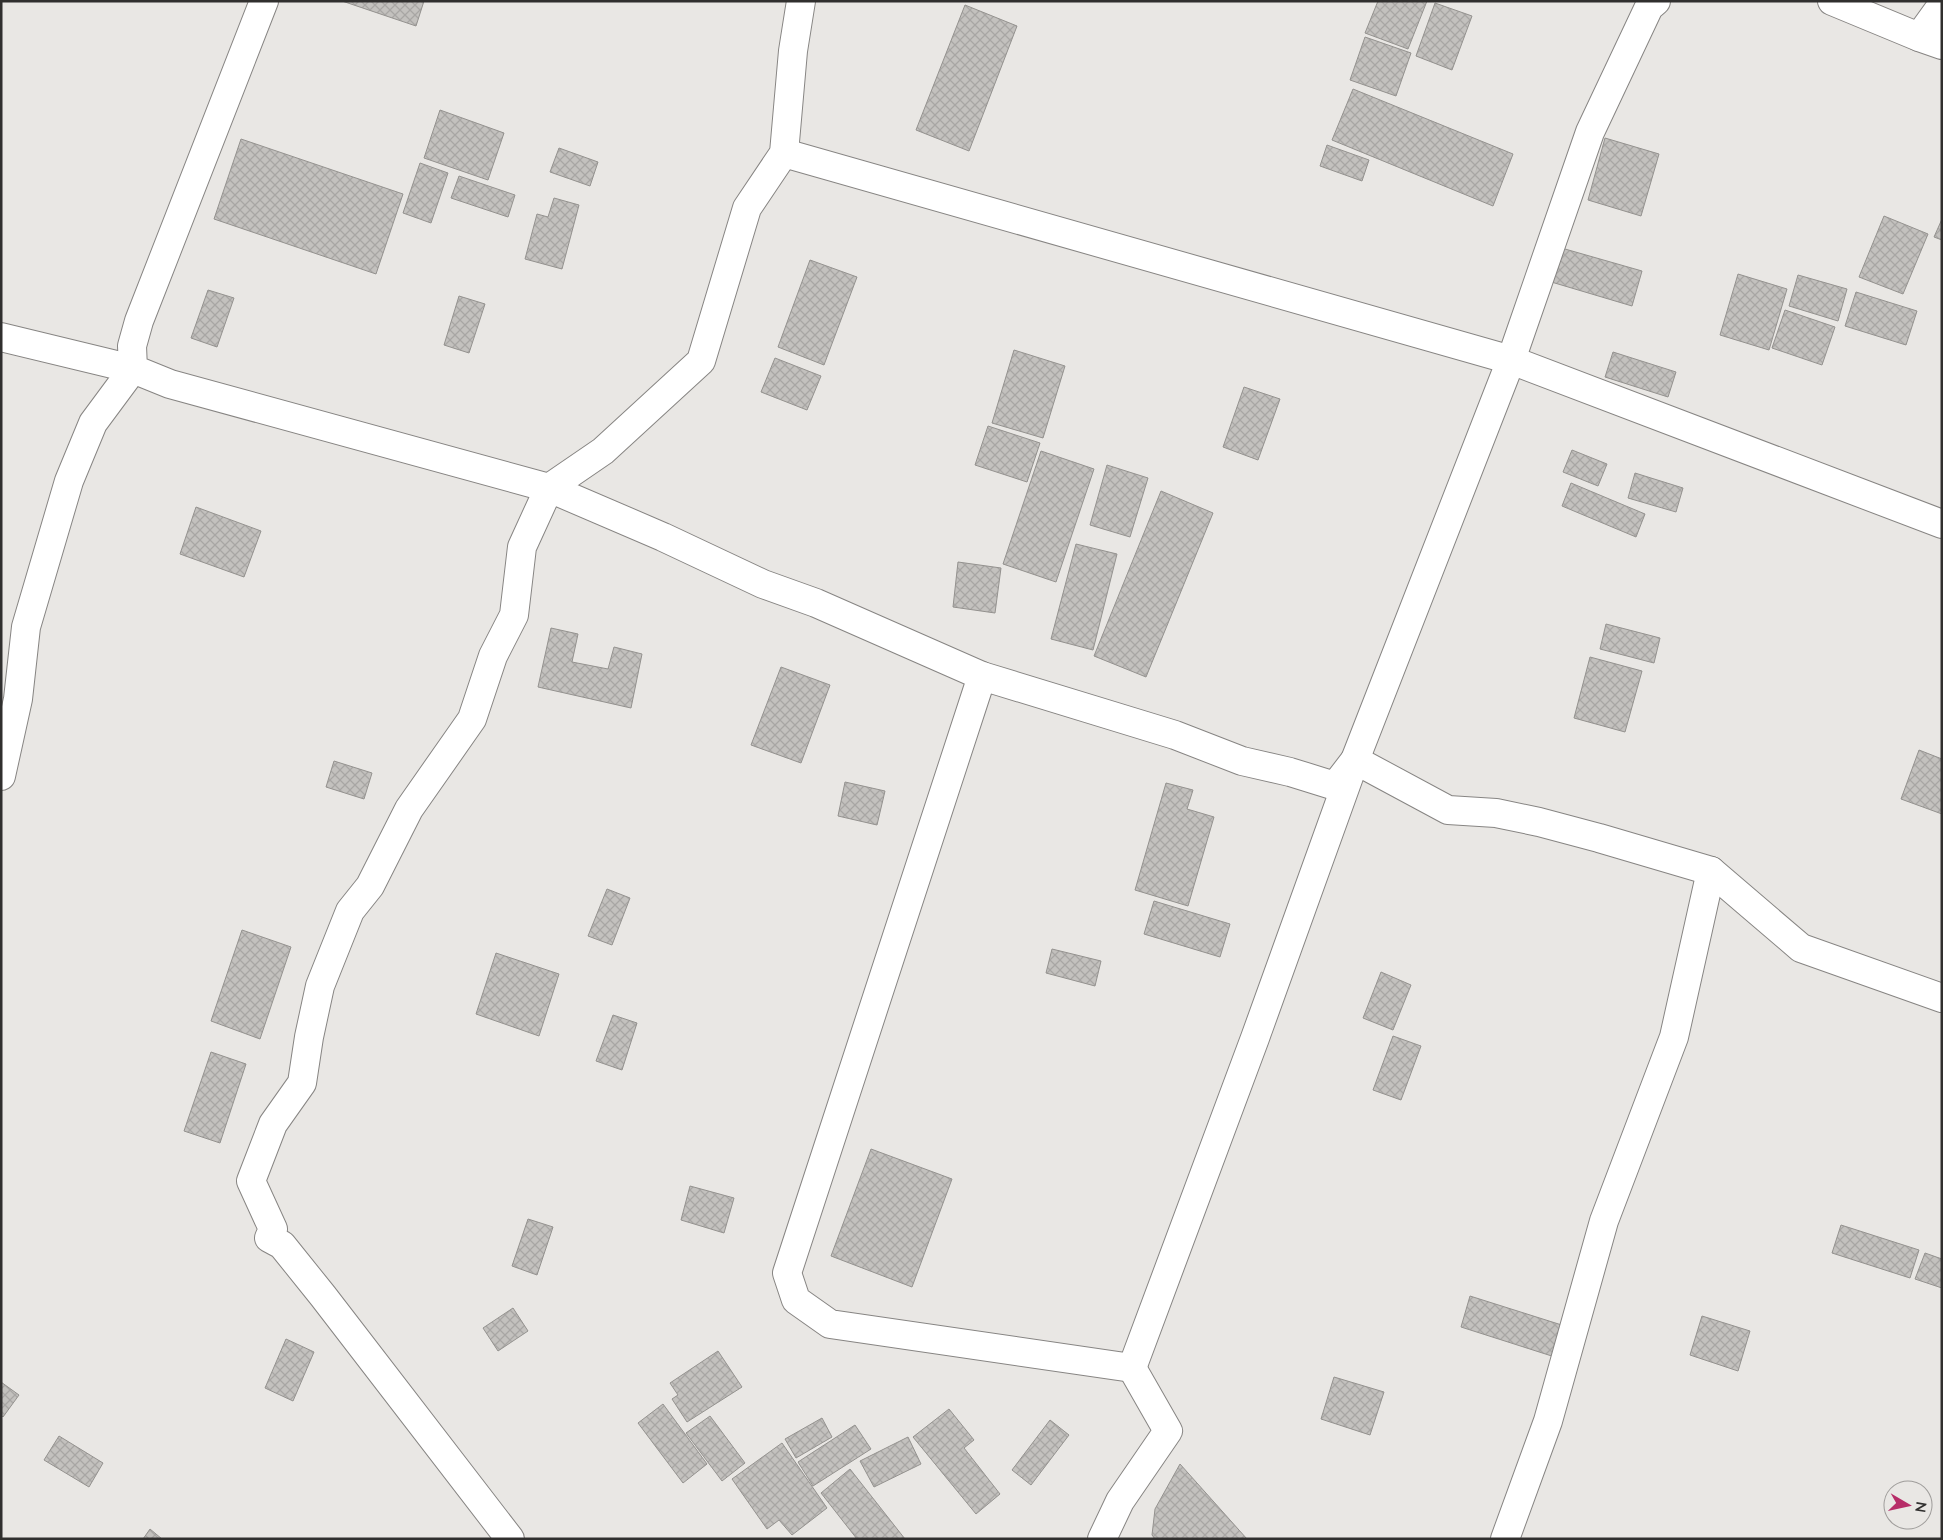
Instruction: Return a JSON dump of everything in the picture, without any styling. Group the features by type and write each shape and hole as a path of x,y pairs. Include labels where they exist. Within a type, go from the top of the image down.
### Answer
{"street":[{"path":"1,776 18,699 26,627 69,481 93,423 133,369 132,346 139,320 264,1"},
{"path":"510,1539 323,1296 282,1245 269,1238 273,1229 251,1181 274,1124 302,1084 320,986 350,911 370,886 408,810 472,719 493,656 514,615 522,547 549,488 603,451 701,361 747,208 784,153 793,51 801,1"},
{"path":"1132,1368 1252,1047 1355,760 1512,360 1590,132 1649,7 1656,1"},
{"path":"1832,1 1930,41 1942,5"},
{"path":"784,153 1512,360 1942,524"},
{"path":"1,337 133,369 170,384 549,488 664,537 763,584 825,607 982,676 1175,735 1242,761 1290,772 1334,786 1355,760"},
{"path":"982,676 787,1273 796,1300 830,1324 1132,1368"},
{"path":"1355,760 1448,810 1496,813 1539,822 1711,871 1800,948 1942,998"},
{"path":"1505,1539 1548,1422 1604,1221 1674,1037 1711,871"},
{"path":"1102,1539 1120,1501 1168,1431 1132,1368"}],"building":[{"path":"342,1 424,1 416,26"},
{"path":"1378,1 1427,1 1408,49 1365,33"},
{"path":"1435,3 1472,16 1452,70 1416,56"},
{"path":"965,5 1017,26 969,151 916,130"},
{"path":"1365,37 1411,53 1396,96 1350,80"},
{"path":"1353,89 1513,154 1493,206 1332,140"},
{"path":"440,110 504,133 488,180 424,158"},
{"path":"1605,138 1659,154 1641,216 1588,200"},
{"path":"241,139 403,194 376,274 214,219"},
{"path":"1327,145 1369,160 1362,181 1320,166"},
{"path":"559,148 598,162 590,186 550,172"},
{"path":"420,163 448,173 431,223 403,213"},
{"path":"459,176 515,195 508,217 451,198"},
{"path":"554,198 579,205 562,269 525,259 537,214 548,217"},
{"path":"1884,216 1928,234 1903,294 1859,277"},
{"path":"1942,219 1942,240 1934,237"},
{"path":"1558,247 1642,271 1632,306 1548,281"},
{"path":"810,260 857,277 824,365 778,347"},
{"path":"1738,274 1787,289 1769,350 1720,335"},
{"path":"1798,275 1847,289 1838,321 1789,306"},
{"path":"208,290 234,298 217,347 191,338"},
{"path":"1856,292 1917,311 1906,345 1845,326"},
{"path":"459,296 485,304 469,353 444,345"},
{"path":"1785,310 1835,327 1822,365 1772,348"},
{"path":"1014,350 1065,366 1043,438 992,423"},
{"path":"1613,352 1676,372 1668,397 1605,377"},
{"path":"775,358 821,376 807,410 761,392"},
{"path":"1244,387 1280,399 1258,460 1223,447"},
{"path":"988,426 1040,443 1027,482 975,465"},
{"path":"1572,450 1607,464 1598,486 1563,472"},
{"path":"1041,451 1094,469 1056,582 1003,564"},
{"path":"1107,465 1148,478 1130,537 1090,525"},
{"path":"1635,473 1683,488 1676,512 1628,498"},
{"path":"1571,483 1645,514 1636,537 1562,506"},
{"path":"1161,491 1213,513 1146,677 1094,656"},
{"path":"196,507 261,531 244,577 180,554"},
{"path":"1076,544 1117,554 1093,650 1051,639"},
{"path":"958,562 1001,568 995,613 953,607"},
{"path":"1606,624 1660,638 1654,663 1600,649"},
{"path":"551,628 578,634 572,662 608,669 614,647 642,654 631,708 538,687"},
{"path":"1590,657 1642,671 1625,732 1574,718"},
{"path":"781,667 830,685 801,763 751,745"},
{"path":"1919,750 1942,759 1942,814 1901,799"},
{"path":"334,761 372,773 364,799 326,787"},
{"path":"845,782 885,791 877,825 838,816"},
{"path":"1166,783 1193,790 1187,809 1214,817 1188,906 1135,890"},
{"path":"607,889 630,898 612,945 588,936"},
{"path":"1154,901 1230,924 1220,957 1144,934"},
{"path":"242,930 291,947 260,1039 211,1021"},
{"path":"1052,949 1101,961 1095,986 1046,973"},
{"path":"496,953 559,974 539,1036 476,1014"},
{"path":"1381,972 1411,985 1393,1030 1363,1018"},
{"path":"613,1015 637,1023 622,1070 596,1061"},
{"path":"1393,1036 1421,1046 1401,1100 1373,1090"},
{"path":"211,1052 246,1064 220,1143 184,1131"},
{"path":"871,1149 952,1179 912,1287 831,1256"},
{"path":"690,1186 734,1198 724,1233 681,1220"},
{"path":"528,1219 553,1227 537,1275 512,1266"},
{"path":"1841,1225 1919,1250 1910,1278 1832,1253"},
{"path":"1925,1253 1942,1259 1942,1288 1915,1279"},
{"path":"1470,1296 1568,1327 1558,1358 1461,1327"},
{"path":"513,1308 528,1331 498,1351 483,1328"},
{"path":"1702,1316 1750,1331 1738,1371 1690,1355"},
{"path":"286,1339 314,1352 293,1401 265,1388"},
{"path":"718,1351 742,1387 687,1422 672,1399 678,1395 670,1383"},
{"path":"1334,1377 1384,1392 1370,1435 1321,1419"},
{"path":"1,1382 19,1395 3,1417 1,1415"},
{"path":"663,1404 707,1464 683,1483 638,1423"},
{"path":"949,1409 974,1440 964,1448 1000,1494 976,1514 913,1437"},
{"path":"710,1416 745,1463 722,1481 686,1433"},
{"path":"822,1418 832,1437 796,1458 785,1439"},
{"path":"1050,1420 1069,1435 1031,1485 1012,1470"},
{"path":"855,1425 871,1449 813,1486 798,1462"},
{"path":"59,1436 103,1463 89,1487 44,1460"},
{"path":"908,1437 921,1464 874,1487 860,1461"},
{"path":"782,1443 827,1508 792,1535 779,1520 767,1529 732,1479"},
{"path":"1180,1464 1247,1539 1155,1539 1152,1535 1155,1509"},
{"path":"850,1469 905,1539 857,1539 821,1493"},
{"path":"150,1529 162,1539 143,1539"}]}
